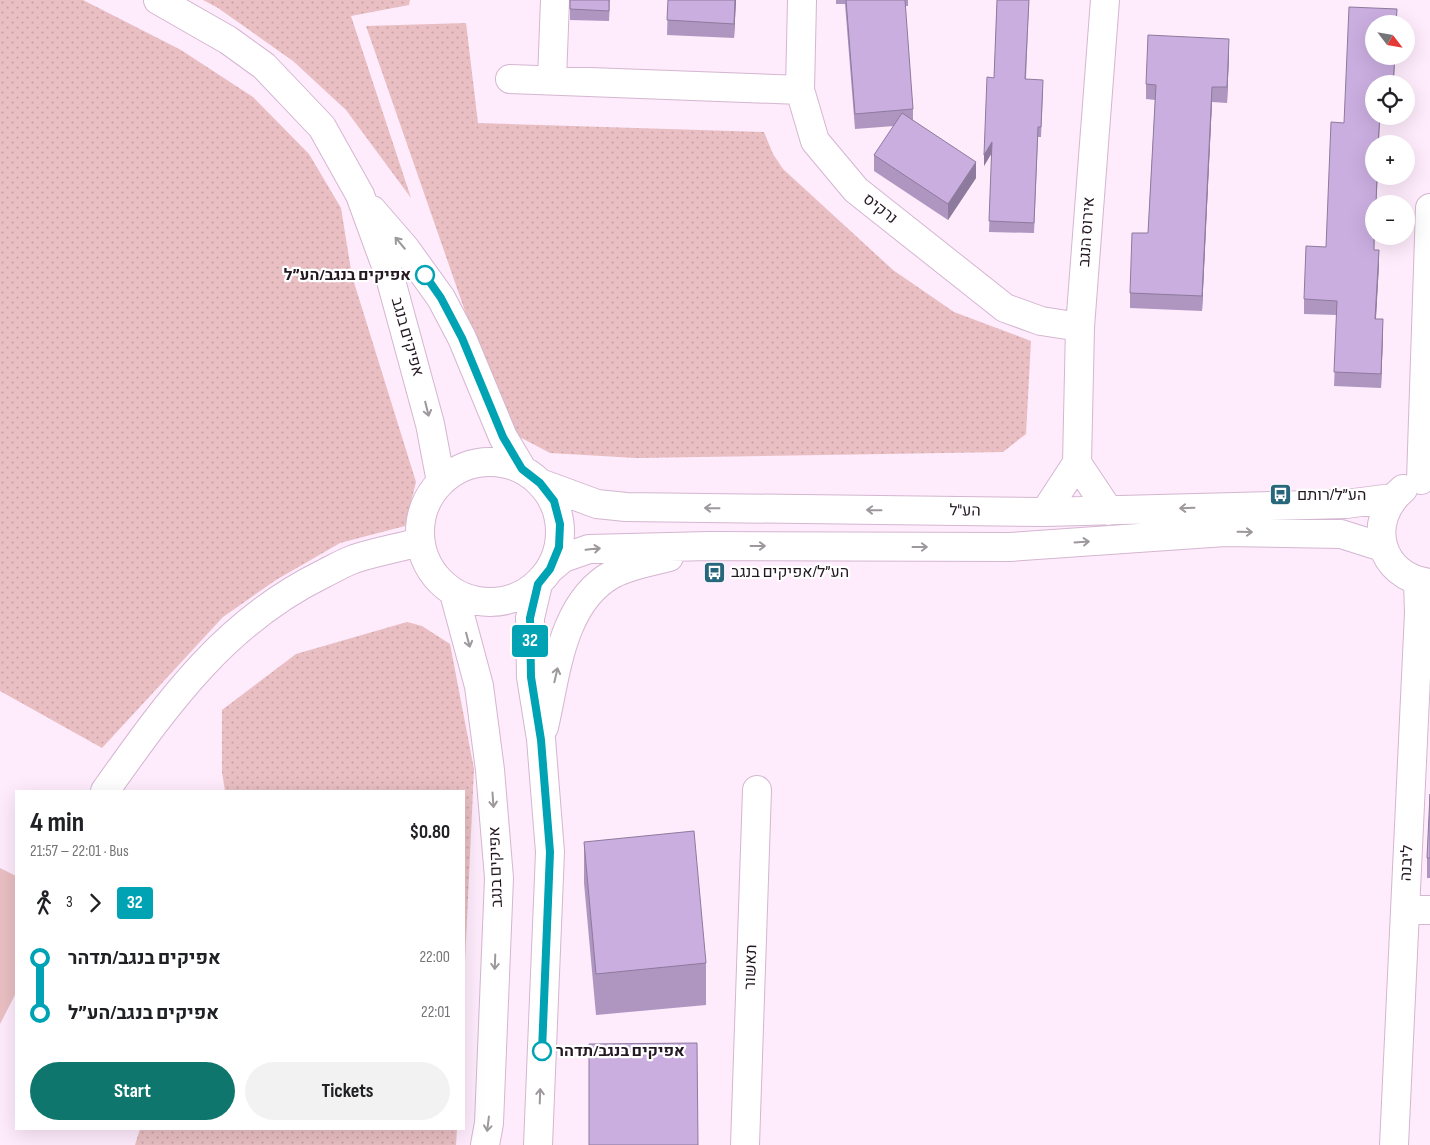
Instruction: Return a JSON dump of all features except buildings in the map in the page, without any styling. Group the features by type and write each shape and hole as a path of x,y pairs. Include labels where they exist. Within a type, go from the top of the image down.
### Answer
{"street":[{"name":"אפיקים בנגב","path":"158,0 228,40 264,66 322,126 360,195 390,277 408,336 430,424 441,482"},
{"path":"552,80 555,0"},
{"name":"נרקיס","path":"802,0 800,90 815,141 856,190 1005,308 1041,321 1080,327"},
{"name":"אירוס הנגב","path":"1046,512 1076,463 1080,327 1105,0"},
{"path":"510,79 800,90"},
{"name":"אפיקים בנגב","path":"360,195 405,248 441,298 462,338 503,437 531,476"},
{"path":"1424,582 1402,574 1390,562 1382,547 1380,530 1384,513 1392,498 1406,487 1426,480 1430,208"},
{"path":"538,1145 550,852 541,740 531,677 530,618 544,576 559,547 560,524 554,501 531,476 502,463 479,462 458,469 441,482 428,500 421,520 420,542 426,562 438,580 454,593 475,601 497,602 519,596 544,576 563,558 589,549 709,546 1010,547 1225,532 1341,534 1382,547"},
{"path":"1076,463 1109,511"},
{"name":"הע\"ל","path":"531,476 597,504 626,507 1046,512 1346,504 1392,498"},
{"path":"106,790 166,706 205,662 254,615 292,589 353,560 420,542"},
{"path":"541,740 568,628 579,606 602,582 613,574 709,546"},
{"name":"ליבנה","path":"1394,1145 1418,910 1418,623 1424,582"},
{"name":"אפיקים בנגב","path":"454,593 479,686 490,770 499,878 489,1123 485,1145"},
{"name":"תאשור","path":"745,1145 757,790"}],"shaded area":[{"path":"0,0 83,0 181,50 253,97 309,154 341,208 352,276 416,482 405,526 340,543 276,580 223,617 102,748 0,691"},
{"path":"203,0 410,0 409,5 351,16 411,198 346,110 293,61 218,8"},
{"path":"466,23 478,123 764,132 773,154 783,169 893,270 954,312 1031,341 1026,434 1003,452 636,458 550,453 512,433 492,389 366,26"},
{"path":"407,622 422,626 450,644 474,769 465,962 465,790 225,790 222,772 222,710 296,654"},
{"path":"0,868 15,876 15,995 0,1024"},
{"path":"140,1130 457,1130 456,1145 135,1145"}],"bus line":[{"name":"32","path":"425,275 441,298 462,338 480,387 503,437 522,469 540,483 554,501 560,524 559,547 550,569 538,584 530,618 531,677 541,740 550,852 542,1051"}],"place":[{"name":"אפיקים בנגב/הע״ל","path":"425,275"},
{"name":"הע״ל/רותם","path":"1281,495"},
{"name":"הע״ל/אפיקים בנגב","path":"715,572"},
{"name":"אפיקים בנגב/תדהר","path":"542,1051"}]}
